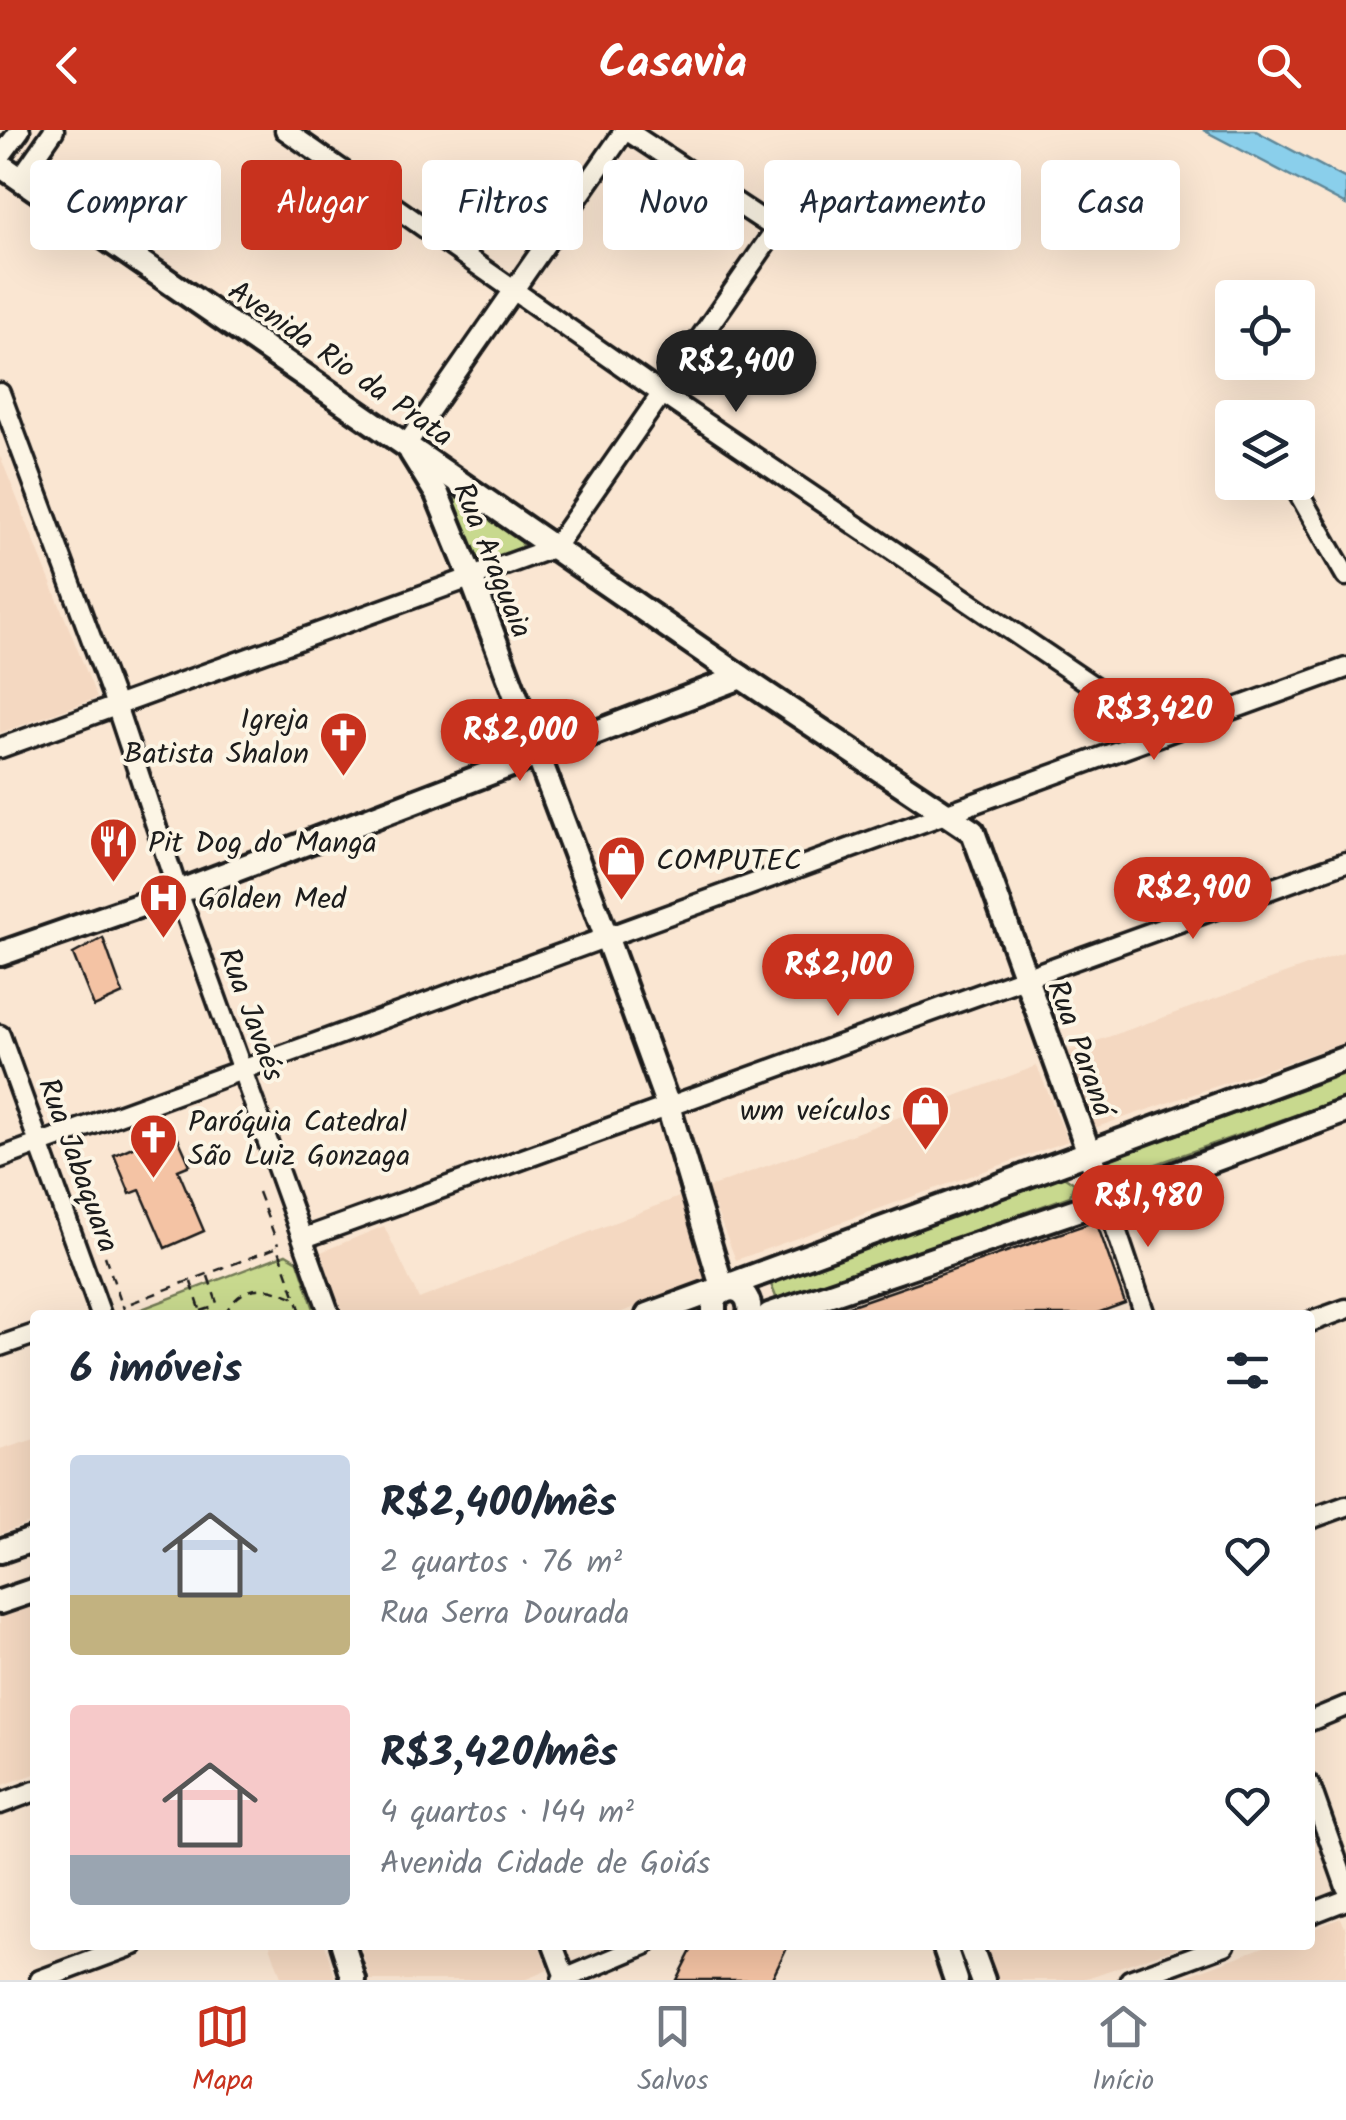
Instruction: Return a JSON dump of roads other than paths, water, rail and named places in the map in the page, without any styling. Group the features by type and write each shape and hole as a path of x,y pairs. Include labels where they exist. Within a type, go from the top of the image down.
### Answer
{"main road":[{"name":"Avenida Rio da Prata","path":"0,166 741,677 946,812"},
{"name":"Rua Araguaia","path":"406,445 437,494 471,577 668,1106 724,1290"},
{"path":"0,954 178,892 741,677"},
{"name":"Rua Paraná","path":"946,812 973,832 1106,1200"},
{"path":"714,1310 714,1300 724,1290 1346,1058"},
{"path":"784,1310 1106,1200 1346,1111"},
{"path":"663,1310 730,1288 744,1292 749,1310"},
{"path":"0,1552 30,1541"},
{"path":"0,1602 30,1592"},
{"path":"345,1950 354,1980"},
{"path":"946,1950 956,1980"},
{"path":"972,1950 983,1980"}],"street":[{"path":"0,157 20,130"},
{"path":"20,180 54,130"},
{"path":"285,130 662,394 1164,734"},
{"path":"0,748 555,548 776,228 626,130 406,445"},
{"name":"Rua Javaés","path":"0,393 116,705 178,892 328,1310"},
{"path":"1302,500 1346,576"},
{"path":"0,1158 1346,668"},
{"path":"304,1238 1346,862"},
{"name":"Rua Jabaquara","path":"0,1035 41,1143 95,1310"},
{"name":"Rua Paraná","path":"1106,1200 1143,1310"},
{"path":"1315,1320 1346,1309"},
{"path":"0,1346 30,1336"},
{"path":"1315,1516 1346,1506"},
{"path":"1315,1719 1346,1706"},
{"path":"0,1804 30,1793"},
{"path":"1315,1799 1346,1887"},
{"path":"1315,1912 1346,1900"},
{"path":"40,1980 121,1950"},
{"path":"556,1950 565,1980 634,1950"},
{"path":"1130,1980 1211,1950"}],"water":[{"path":"1203,130 1254,130 1346,179 1346,205"}],"place":[{"name":"Igreja Batista Shalon","path":"344,778"},
{"name":"Pit Dog do Manga","path":"113,884"},
{"name":"COMPUTEC","path":"621,902"},
{"name":"Golden Med","path":"163,940"},
{"name":"wm veículos","path":"926,1152"},
{"name":"Paróquia Catedral São Luiz Gonzaga","path":"153,1180"}]}
